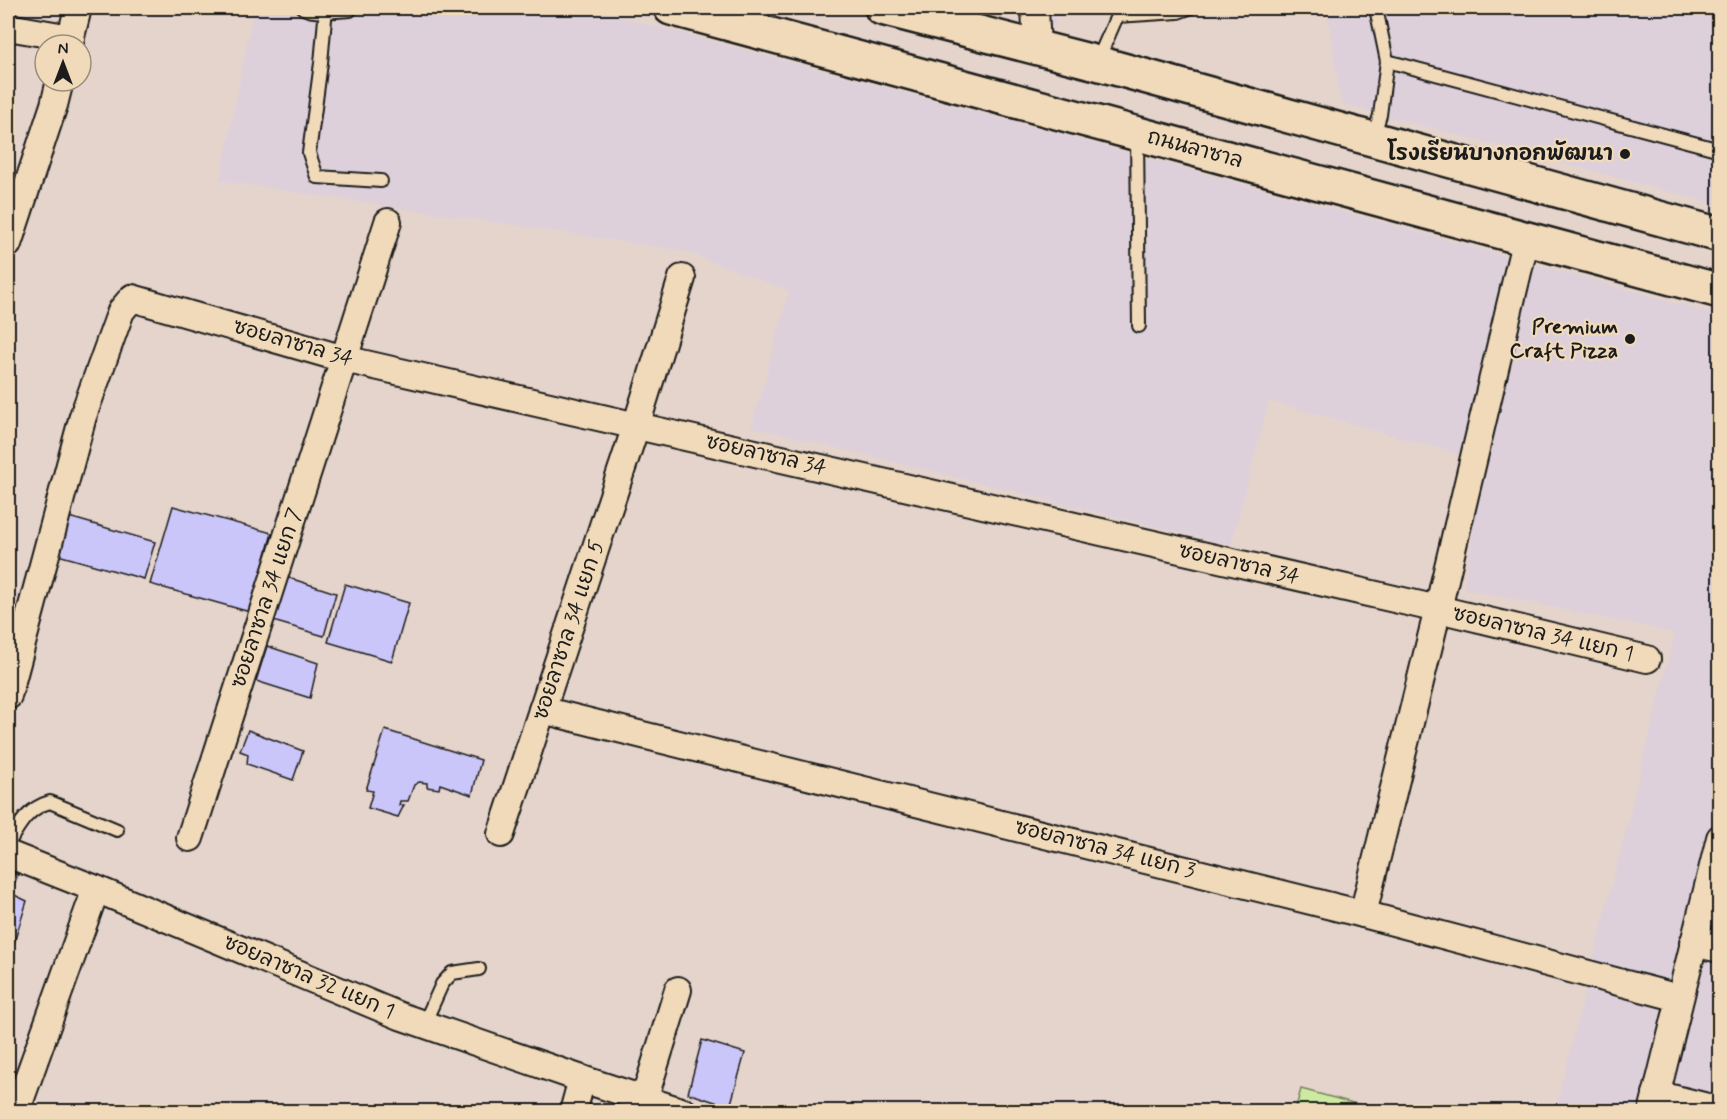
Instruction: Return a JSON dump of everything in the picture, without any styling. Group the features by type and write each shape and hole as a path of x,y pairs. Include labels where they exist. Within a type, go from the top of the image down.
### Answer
{"street":[{"path":"72,33 78,8"},
{"name":"ถนนลาซาล","path":"671,8 1719,291"},
{"path":"882,8 1097,63 1719,235"},
{"path":"1035,8 1037,49"},
{"path":"8,27 35,33"},
{"path":"9,233 57,93"},
{"name":"ซอยลาซาล 34 แยก 7","path":"190,838 388,222"},
{"path":"1363,914 1526,238"},
{"name":"ซอยลาซาล 34 แยก 5","path":"501,834 636,426 682,278"},
{"name":"ซอยลาซาล 34","path":"8,696 83,416 121,311 132,298 344,359 1438,609"},
{"name":"ซอยลาซาล 34 แยก 1","path":"1438,609 1647,659"},
{"name":"ซอยลาซาล 34 แยก 3","path":"542,710 1363,914 1680,998"},
{"path":"1719,838 1654,1103 1719,1110"},
{"name":"ซอยลาซาล 32 แยก 1","path":"8,854 424,1024 684,1112"},
{"path":"16,1112 96,889"},
{"path":"1693,943 1719,949"},
{"path":"644,1100 678,990"},
{"path":"573,1112 582,1079"}],"lane":[{"path":"303,8 309,10 350,10 352,8"},
{"path":"1097,63 1116,12 1178,12 1189,8"},
{"path":"1372,140 1380,115 1387,62 1376,8"},
{"path":"325,9 321,63 309,153 317,177 381,181"},
{"path":"1387,62 1719,150"},
{"path":"1137,133 1139,326"},
{"path":"8,844 24,817 39,805 51,802 117,830"},
{"path":"424,1024 442,984 452,973 479,969"}],"shaded area":[{"path":"254,8 586,8 1038,128 1719,315 1719,1111 1555,1111 1675,633 1464,589 1484,461 1269,401 1231,545 752,427 789,291 684,251 220,181"},
{"path":"984,8 1055,8 1056,26"},
{"name":"โรงเรียนบางกอกพัฒนา","path":"1327,8 1719,8 1719,205 1341,104"}],"green space":[{"path":"1301,1089 1383,1111 1295,1111"}],"building":[{"path":"173,506 272,533 250,612 150,584"},
{"path":"69,517 155,542 144,579 58,555"},
{"path":"286,577 336,593 324,636 273,621"},
{"path":"345,584 409,603 392,661 328,642"},
{"path":"267,646 318,663 310,698 256,681"},
{"path":"248,730 303,751 293,780 247,764 248,754 240,751"},
{"path":"385,730 481,760 472,795 440,784 439,789 427,787 427,783 419,782 414,785 408,801 400,801 399,805 404,805 398,817 368,808 373,791 366,790"},
{"path":"8,871 18,875 10,893 27,901 8,962"},
{"path":"702,1040 745,1053 730,1107 688,1093"}],"place":[{"name":"โรงเรียนบางกอกพัฒนา","path":"1625,154"},
{"name":"Premium Craft Pizza","path":"1630,339"}]}
